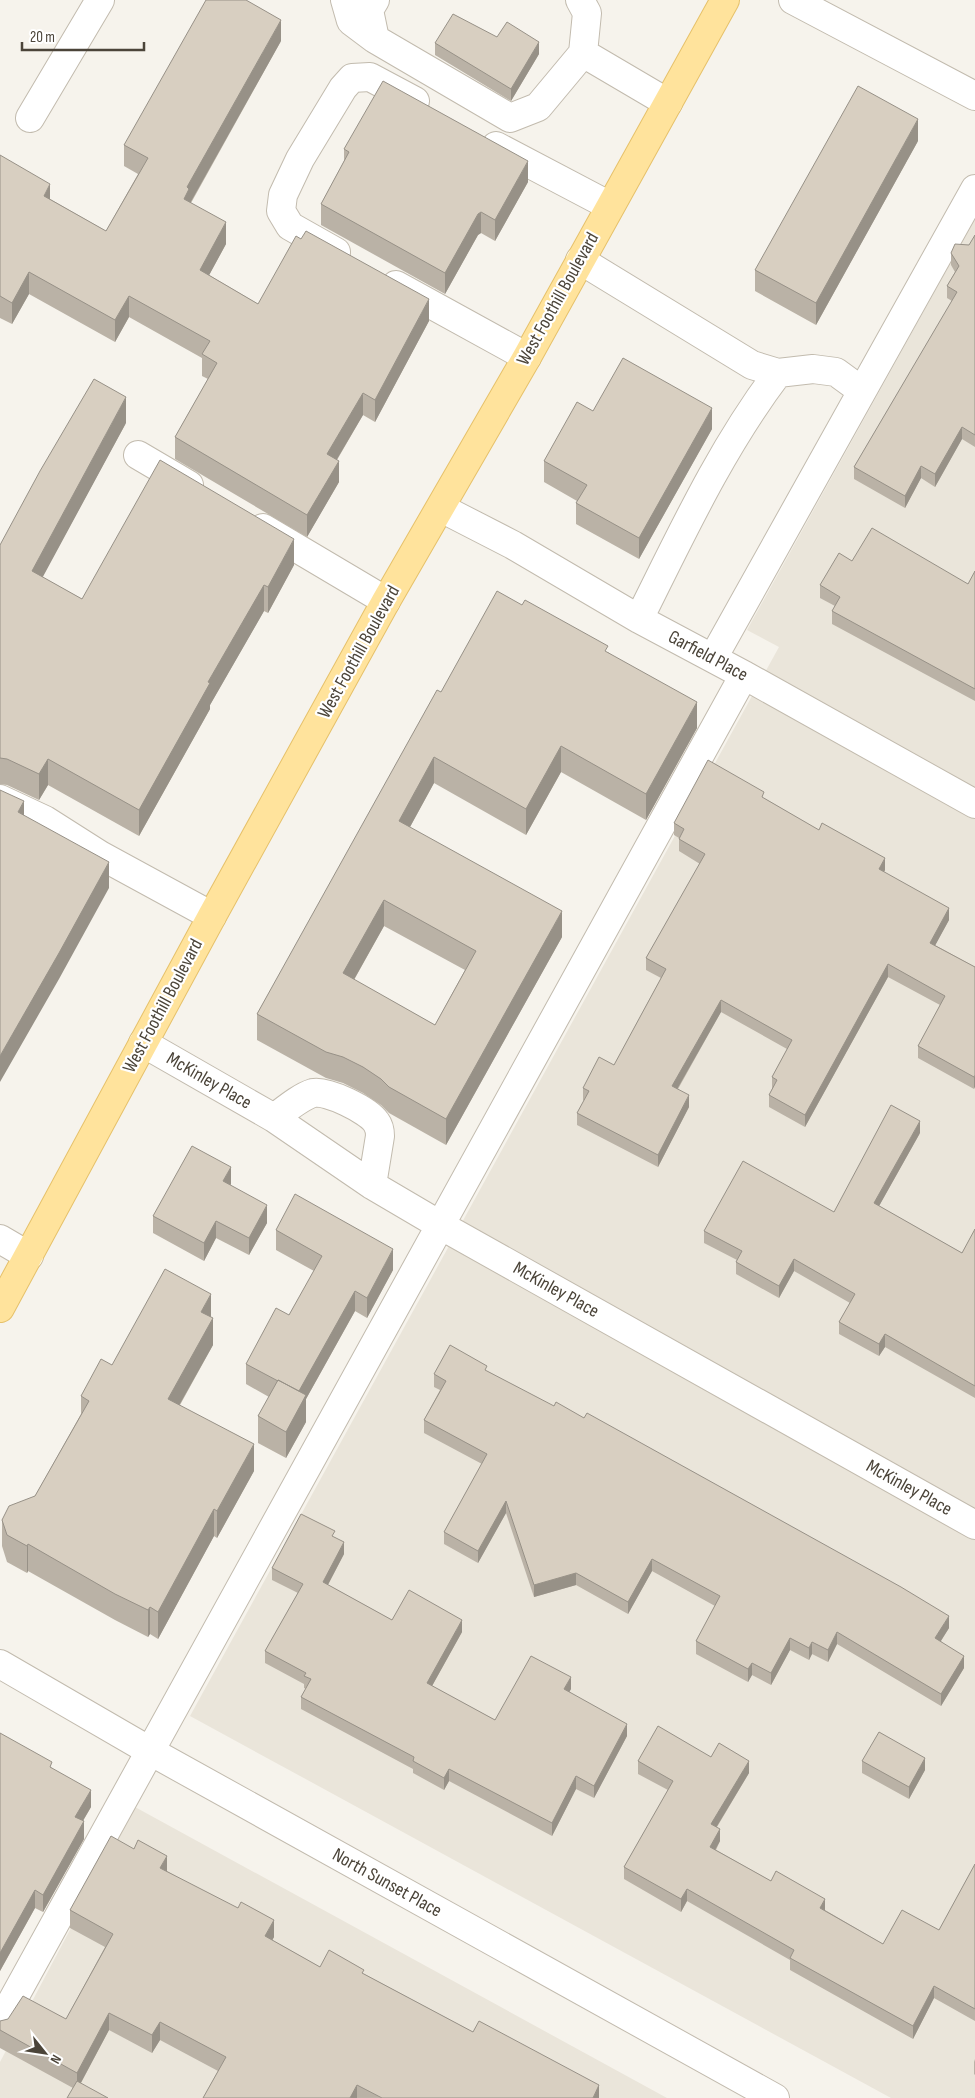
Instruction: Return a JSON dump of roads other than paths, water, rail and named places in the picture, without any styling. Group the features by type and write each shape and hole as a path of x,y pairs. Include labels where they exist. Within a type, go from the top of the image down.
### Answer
{"main road":[{"name":"West Foothill Boulevard","path":"0,1308 212,916 386,601 441,508 725,0"}],"street":[{"path":"30,118 100,0"},
{"path":"344,0 351,21 375,40 510,118 538,107 583,53 587,13 580,0"},
{"path":"374,0 369,10 375,40"},
{"path":"793,0 975,96"},
{"path":"583,53 668,103"},
{"path":"440,115 370,77 352,78 343,88 300,158 283,195 281,211 290,226 526,357"},
{"path":"474,134 531,166 610,206"},
{"path":"713,658 975,189"},
{"path":"580,260 752,365 778,373 813,369 836,372 862,391"},
{"path":"639,619 710,478 756,403 778,373"},
{"path":"138,455 214,500"},
{"name":"Garfield Place","path":"441,508 513,544 639,619 744,675 975,804"},
{"path":"240,515 386,601"},
{"path":"0,2022 744,675"},
{"path":"0,799 45,820 100,855 212,916"},
{"name":"McKinley Place","path":"143,1043 217,1088 274,1118 372,1185 440,1225 975,1525"},
{"path":"274,1118 312,1093 324,1092 333,1095 368,1115 375,1120 380,1136 372,1185"},
{"path":"0,1239 29,1256"},
{"name":"North Sunset Place","path":"0,1664 734,2088 775,2098"}]}
